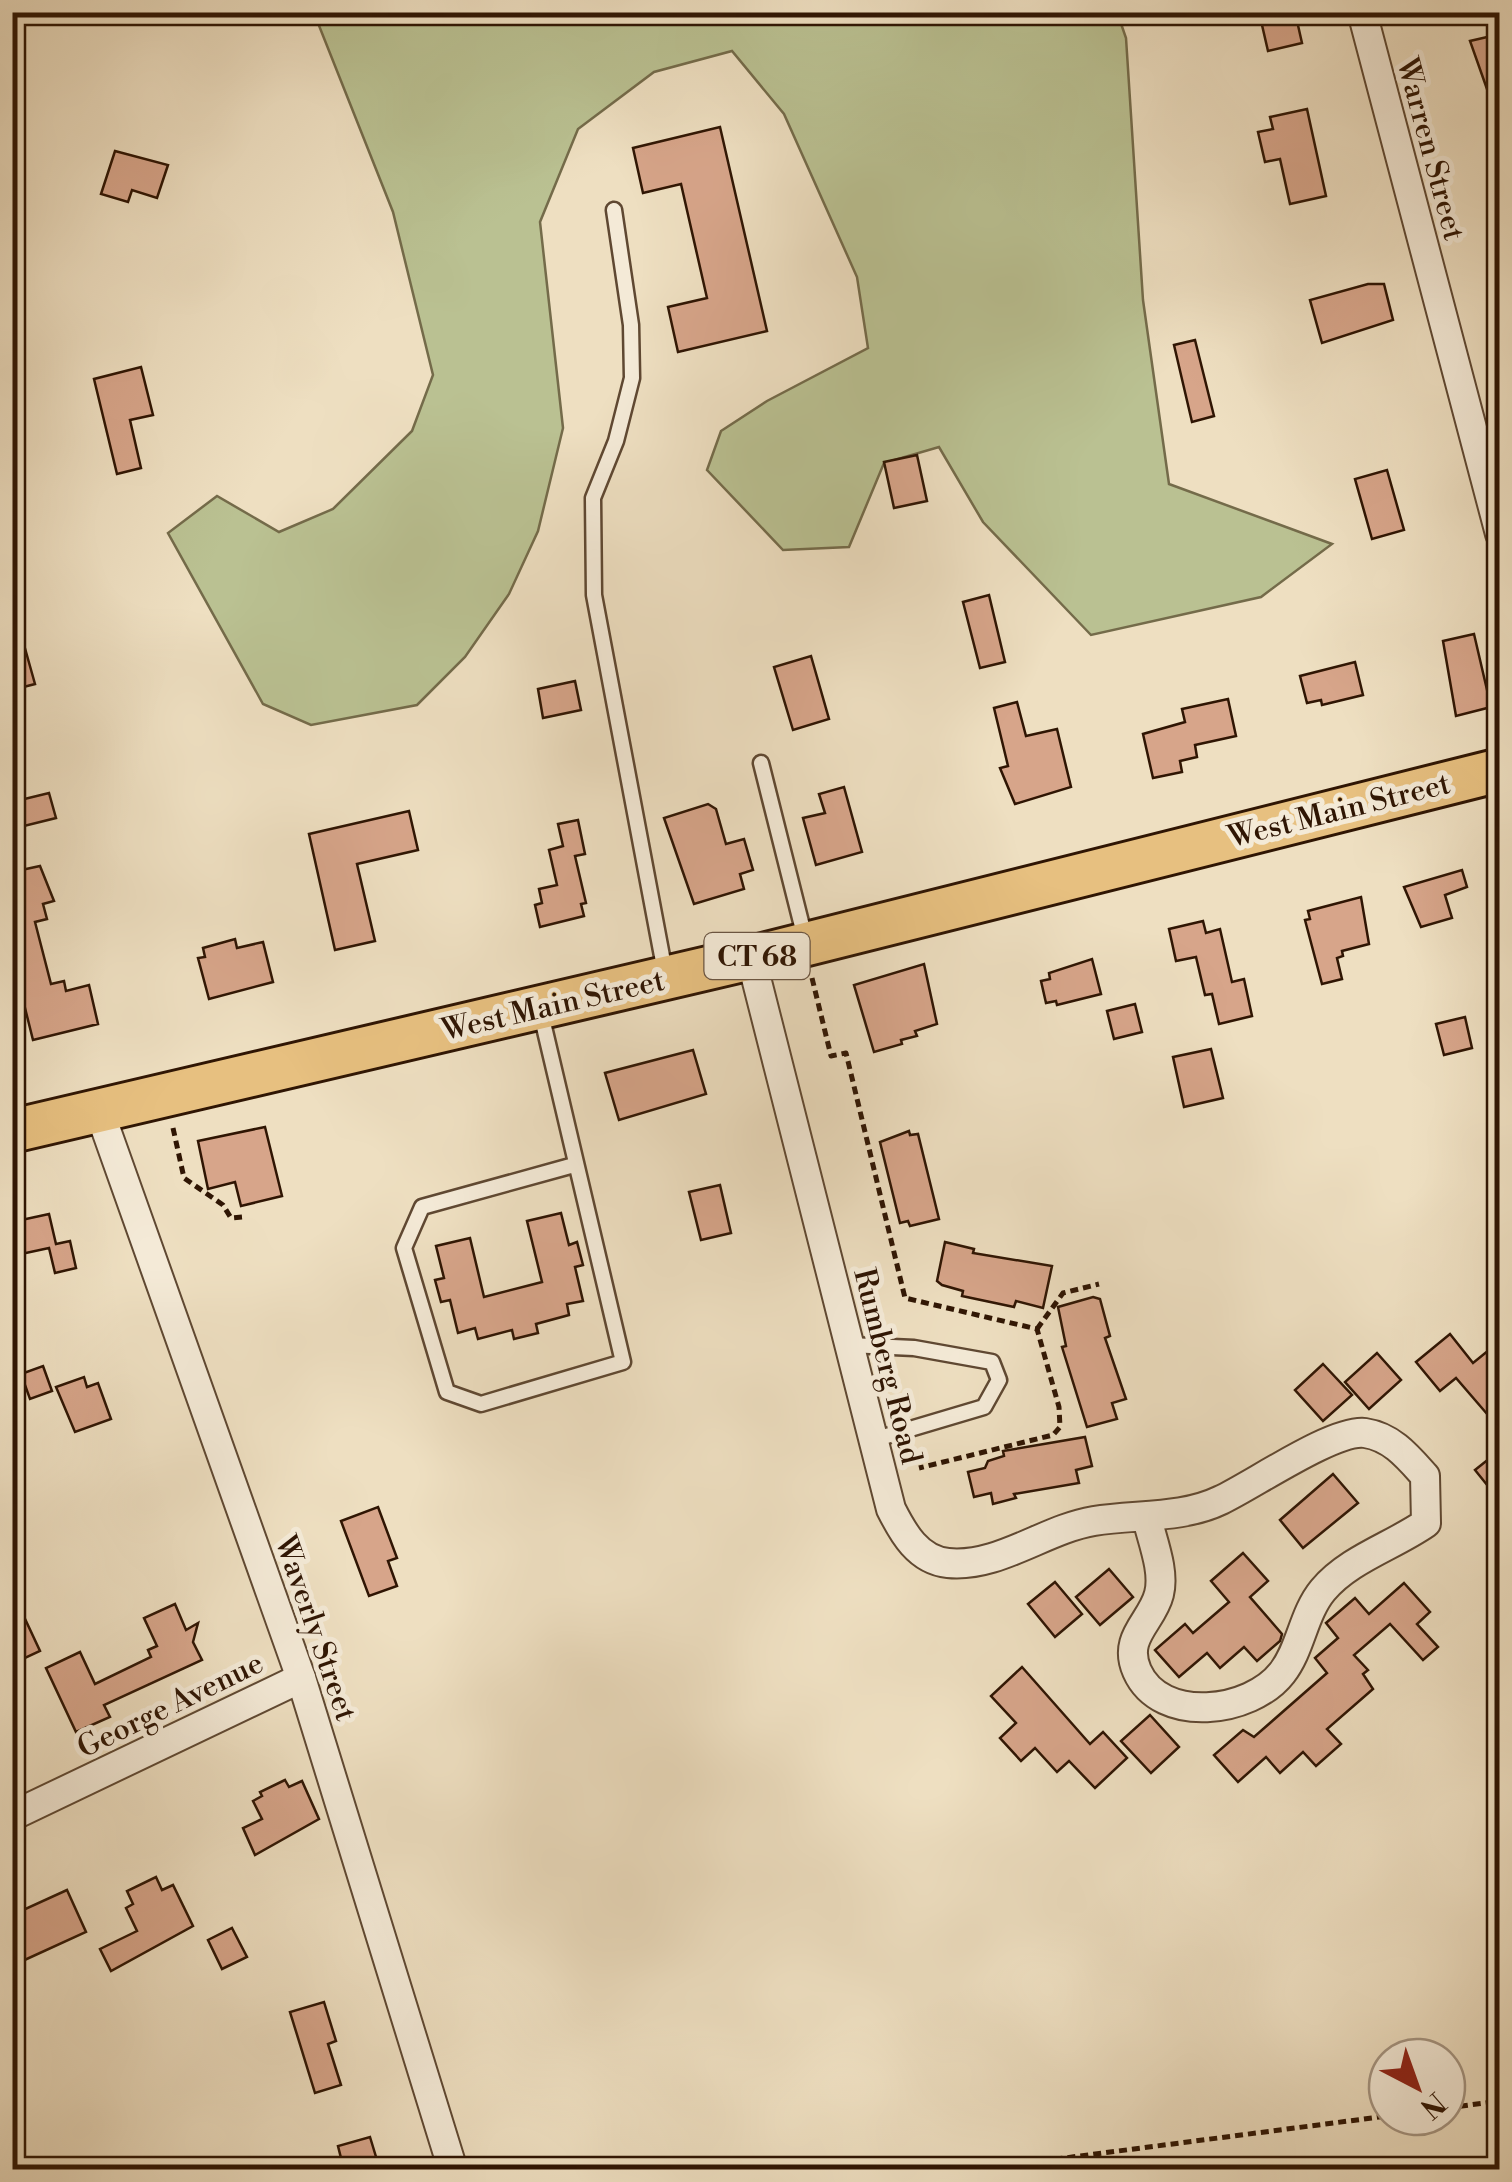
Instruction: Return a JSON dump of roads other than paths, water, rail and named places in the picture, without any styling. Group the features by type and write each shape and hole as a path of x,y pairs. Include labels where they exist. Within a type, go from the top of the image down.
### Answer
{"main road":[{"name":"West Main Street","path":"12,1131 750,958 809,959 1500,770"}],"street":[{"name":"Warren Street","path":"1362,12 1500,534"},
{"name":"Rumberg Road","path":"750,958 891,1508 910,1544 944,1563 976,1562 1092,1521 1147,1518 1216,1503 1316,1446 1362,1432 1398,1446 1426,1476 1426,1523 1398,1543 1353,1564 1323,1590 1284,1671 1263,1692 1236,1703 1186,1708 1156,1695 1137,1670 1133,1640 1159,1594 1158,1565 1147,1518"},
{"name":"Waverly Street","path":"100,1113 301,1678 453,2170"},
{"name":"George Avenue","path":"12,1816 301,1678"}],"lane":[{"path":"614,210 632,325 632,378 616,441 593,498 594,595 666,978"},
{"path":"761,762 809,959"},
{"path":"540,1008 623,1362 481,1404 447,1392 404,1248 422,1207 574,1166"},
{"path":"849,1346 914,1348 992,1362 999,1380 984,1407 873,1440"}]}
